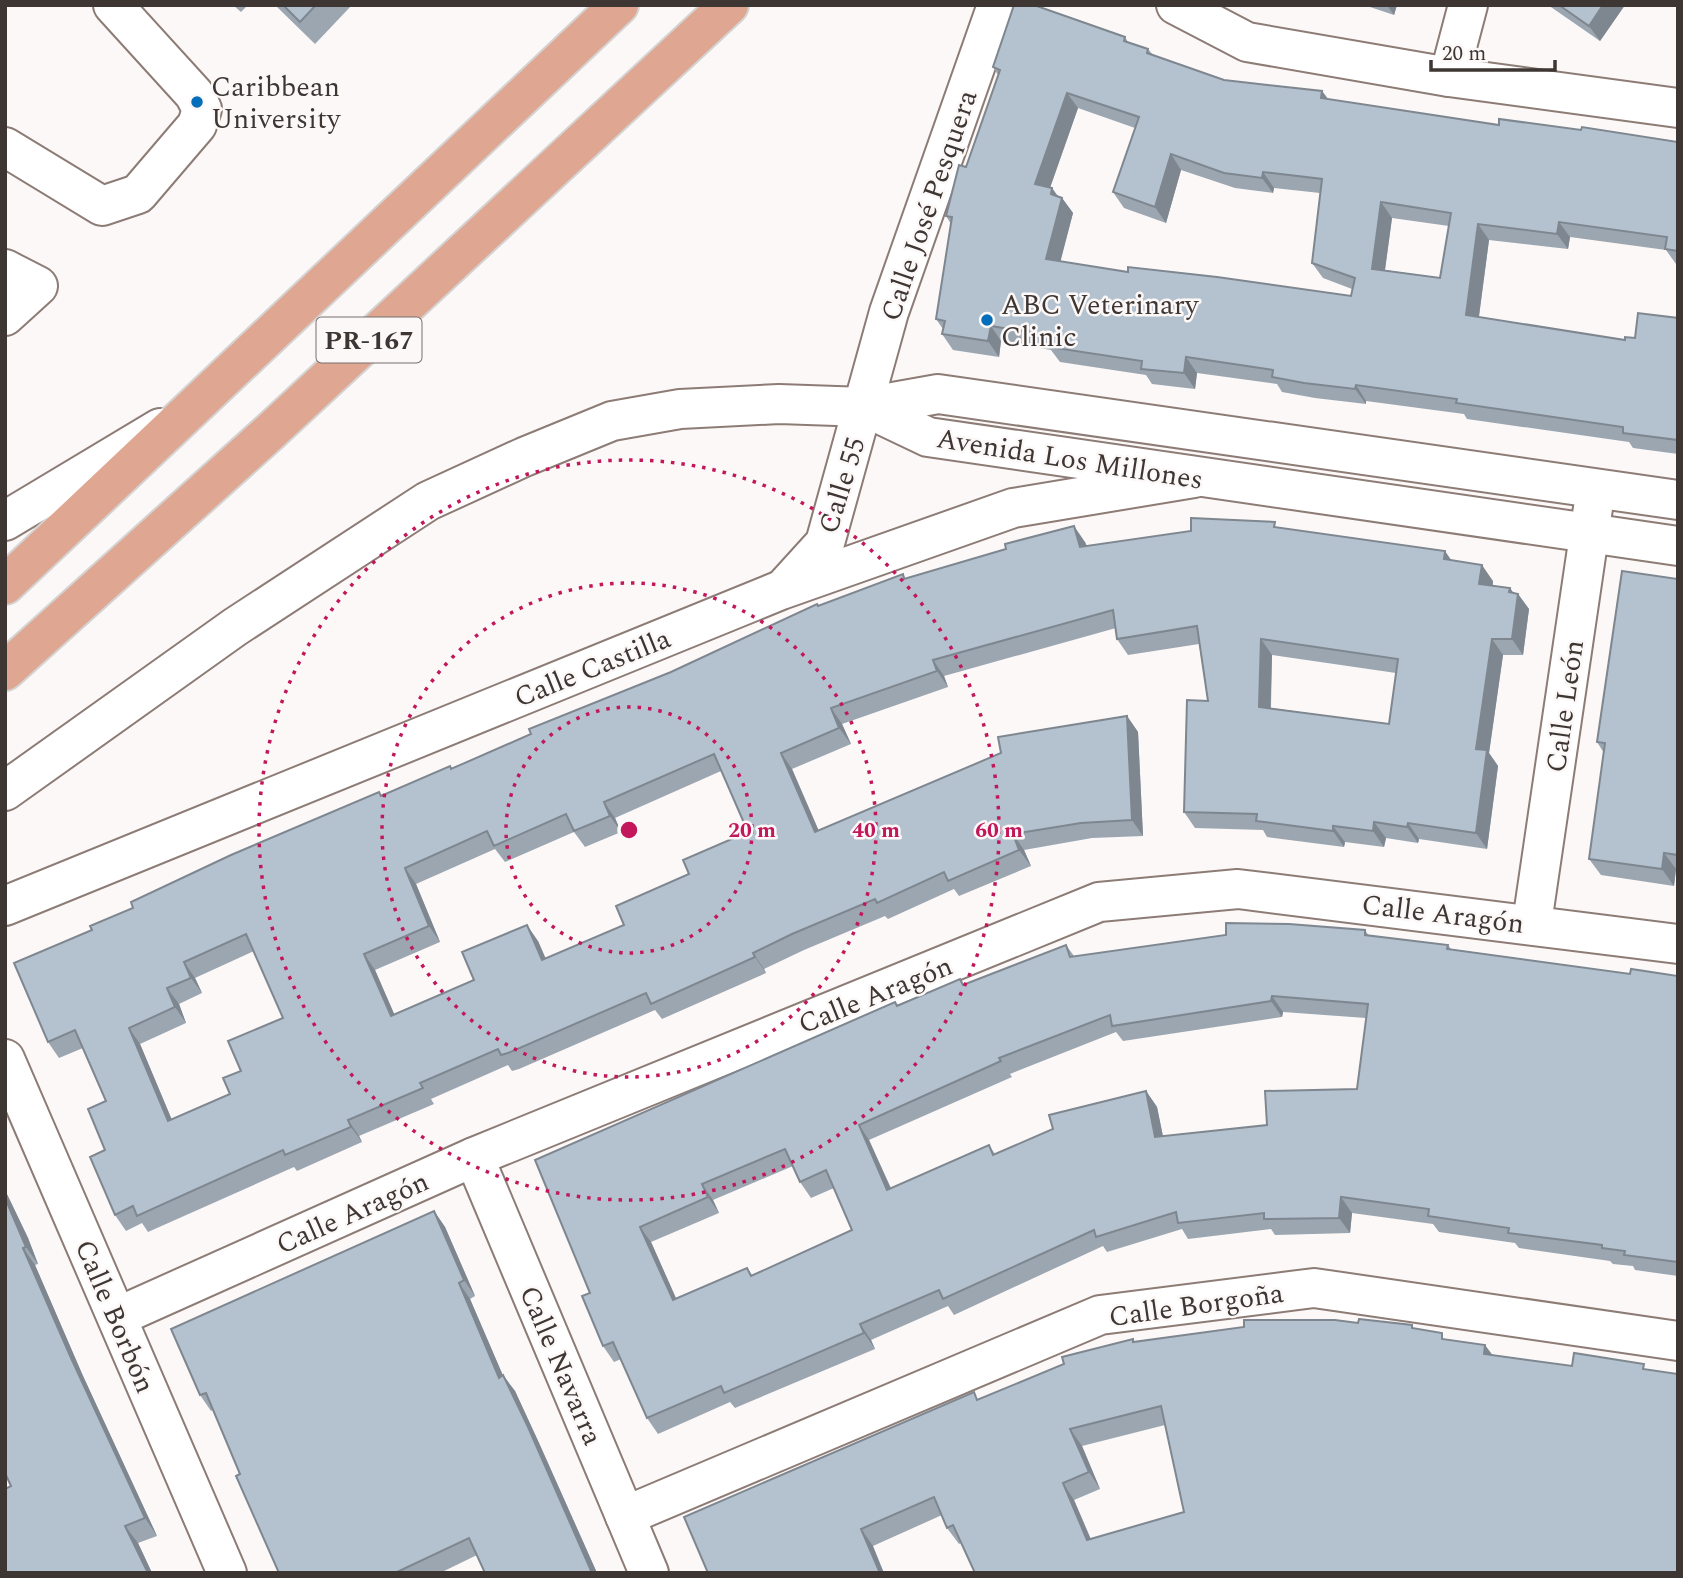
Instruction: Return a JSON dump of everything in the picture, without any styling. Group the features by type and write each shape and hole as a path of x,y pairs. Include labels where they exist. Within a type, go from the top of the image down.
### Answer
{"main road":[{"name":"PR-167","path":"5,585 619,5"},
{"name":"PR-167","path":"5,671 271,431 729,5"}],"street":[{"path":"5,147 102,206 138,194 197,125 202,109 194,94 113,5"},
{"name":"Calle José Pesquera","path":"865,407 889,312 997,5"},
{"path":"1176,5 1247,42 1450,77 1678,108"},
{"path":"1450,77 1468,5"},
{"path":"5,269 38,286 5,316"},
{"name":"Avenida Los Millones","path":"865,407 938,394 1678,500"},
{"path":"5,791 235,627 428,501 524,457 612,421 680,409 779,404 865,407"},
{"name":"Avenida Los Millones","path":"865,407 928,437 1194,478 1678,546"},
{"name":"Calle 55","path":"781,590 825,543 865,407"},
{"path":"5,521 192,409"},
{"name":"Calle Castilla","path":"5,906 781,590 1013,508 1194,478"},
{"name":"Calle León","path":"1532,923 1596,488"},
{"name":"Calle Aragón","path":"117,1317 474,1157 1099,902 1238,889 1532,923 1678,944"},
{"name":"Calle Borbón","path":"5,1059 227,1573"},
{"name":"Calle Navarra","path":"474,1157 649,1573"},
{"name":"Calle Borgoña","path":"625,1516 1100,1315 1314,1288 1678,1341"}],"building":[{"path":"283,5 316,5 300,22"},
{"path":"1014,5 1034,5 1125,37 1124,41 1148,49 1147,53 1224,80 1322,91 1321,98 1499,125 1499,119 1581,130 1582,127 1678,142 1678,251 1665,249 1667,237 1559,222 1557,234 1478,224 1466,315 1625,340 1625,337 1635,338 1638,313 1678,318 1678,440 1623,433 1623,427 1456,403 1457,399 1356,385 1355,389 1304,383 1272,377 1273,370 1186,357 1184,373 1141,369 1142,361 1049,347 1051,336 991,326 988,341 942,334 945,321 936,319 952,217 946,216 959,165 966,167 1000,70 993,67","holes":["1067,93 1139,117 1113,192 1155,207 1171,154 1224,173 1262,178 1263,172 1322,179 1312,263 1355,278 1351,296 1128,267 1128,272 1046,259 1062,198 1051,194 1052,188 1035,184","1381,202 1451,213 1440,278 1372,269"]},
{"path":"1559,5 1603,5 1589,26"},
{"path":"1191,518 1275,522 1274,527 1445,551 1444,559 1482,565 1479,584 1510,588 1509,592 1518,594 1512,639 1492,639 1476,749 1487,750 1476,833 1408,823 1407,827 1374,822 1373,831 1333,826 1333,831 1256,821 1257,814 1184,812 1187,700 1208,701 1197,626 1117,639 1113,610 933,660 937,671 831,708 839,728 781,753 815,832 1001,753 998,737 1127,716 1132,820 1081,823 1013,834 1019,850 948,881 944,872 877,903 875,899 792,934 753,953 755,957 651,1004 646,993 508,1053 501,1055 498,1049 420,1083 423,1088 348,1120 351,1127 285,1155 283,1150 137,1216 133,1206 115,1215 90,1157 105,1150 88,1109 106,1101 75,1030 48,1042 14,963 92,930 90,926 133,908 131,902 231,855 379,792 381,796 450,766 451,769 531,734 529,729 671,672 817,604 818,606 903,574 904,579 1006,549 1005,544 1074,526 1080,547 1191,531","holes":["1261,639 1398,659 1389,724 1259,707","714,754 748,832 683,860 689,874 616,906 624,925 542,960 527,925 462,952 474,980 391,1016 364,954 429,926 405,868 487,831 494,846 566,814 574,831 610,816 604,802","246,934 283,1018 228,1041 241,1071 223,1078 230,1094 168,1121 129,1028 175,1007 167,988 191,978 184,962"]},
{"path":"1622,571 1678,579 1678,855 1664,853 1662,869 1589,859 1605,743 1597,742"},
{"path":"1226,923 1289,924 1365,930 1365,935 1448,945 1447,949 1630,974 1631,969 1678,976 1678,1262 1624,1255 1625,1251 1602,1248 1602,1245 1508,1233 1509,1228 1428,1216 1429,1209 1341,1197 1339,1218 1264,1219 1264,1213 1178,1223 1176,1212 1096,1237 1094,1230 943,1299 939,1290 860,1324 864,1333 724,1393 721,1386 647,1418 613,1342 603,1346 582,1296 590,1293 535,1160 895,1002 897,1006 960,979 963,985 1066,945 1070,957 1226,935","holes":["1272,996 1368,1004 1357,1089 1265,1091 1267,1125 1155,1137 1146,1091 1049,1115 1053,1129 993,1155 989,1145 887,1190 859,1125 1001,1061 999,1058 1110,1015 1112,1026 1271,1001","785,1149 800,1182 826,1170 852,1230 751,1276 747,1268 673,1300 640,1227 708,1197 702,1184"]},
{"path":"5,1198 26,1247 23,1248 71,1358 145,1518 125,1526 148,1573 5,1573 5,1489 11,1486 5,1473"},
{"path":"434,1211 464,1280 459,1283 499,1378 503,1375 528,1427 592,1573 485,1573 469,1538 395,1573 279,1573 236,1476 240,1474 206,1393 200,1395 171,1329"},
{"path":"1359,1319 1412,1325 1412,1328 1442,1333 1442,1339 1485,1345 1484,1354 1572,1366 1574,1353 1644,1364 1643,1369 1678,1374 1678,1573 975,1573 953,1525 947,1528 934,1497 861,1529 880,1573 708,1573 684,1517 974,1392 977,1400 1064,1364 1062,1357 1133,1339 1133,1342 1244,1327 1244,1320 1335,1320 1358,1323","holes":["1161,1406 1184,1512 1087,1540 1063,1483 1089,1472 1070,1429"]}],"place":[{"name":"Caribbean University","path":"197,102"},
{"name":"ABC Veterinary Clinic","path":"987,320"}]}
